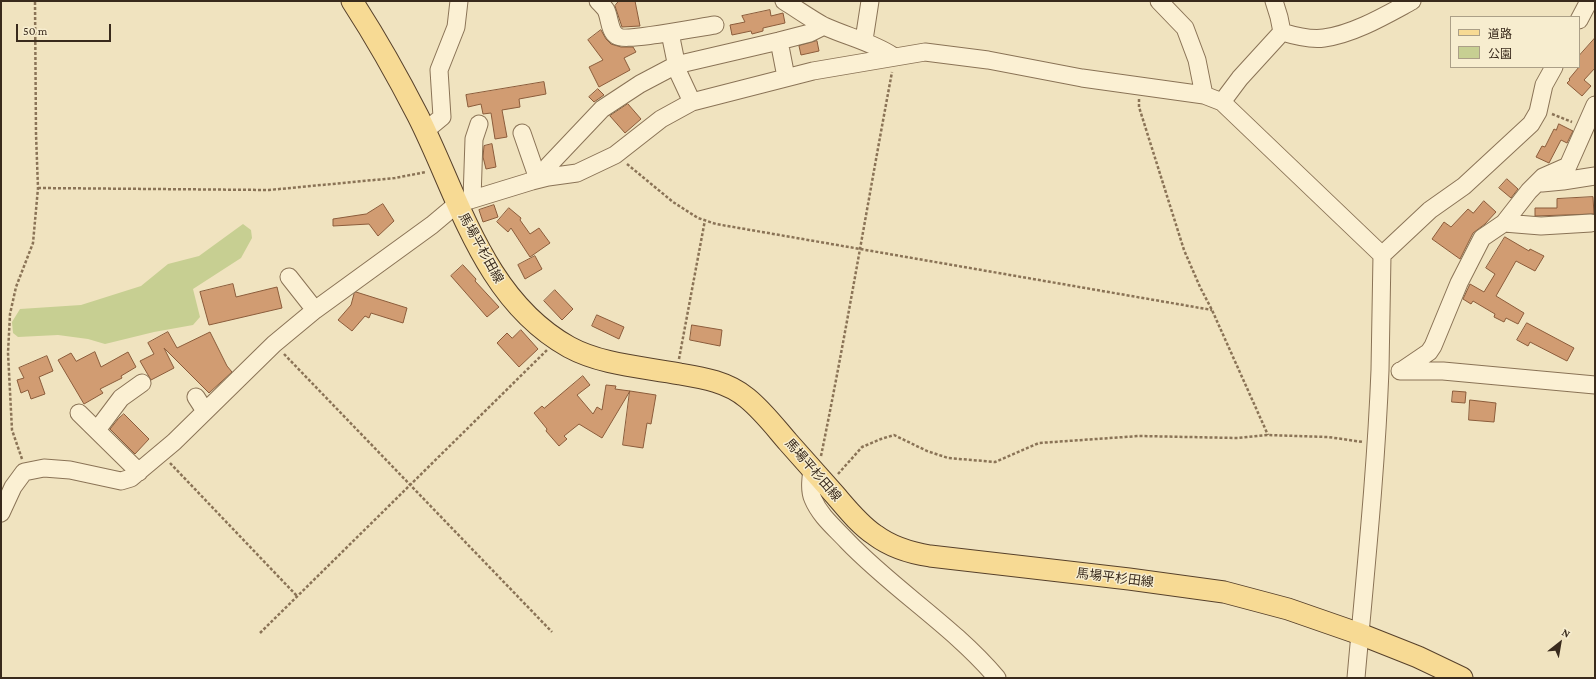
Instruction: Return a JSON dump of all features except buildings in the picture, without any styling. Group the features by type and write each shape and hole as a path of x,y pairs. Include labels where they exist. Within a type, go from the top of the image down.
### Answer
{"main road":[{"name":"馬場平杉田線","path":"352,1 418,117 442,169 465,201 492,272 508,295 523,312 542,329 579,352 598,359 716,380 746,397 764,414 855,518 882,540 907,551 930,556 1129,579 1224,592 1288,609 1360,634 1418,657 1462,678"}],"street":[{"path":"424,131 442,117 439,70 456,27 459,1"},
{"path":"598,1 606,11 612,31 618,37 626,38 670,33 715,25"},
{"path":"784,1 824,26 864,40 893,56"},
{"path":"864,40 870,1"},
{"path":"1159,1 1185,28 1197,60 1204,95"},
{"path":"1274,1 1282,32"},
{"path":"1282,32 1306,38 1324,39 1359,28 1412,1"},
{"path":"1580,18 1589,1"},
{"path":"543,178 548,166 602,109 640,84 676,65 779,41 810,32 824,26"},
{"path":"1222,102 1240,78 1282,32"},
{"path":"670,33 676,65 692,102"},
{"path":"779,41 786,78"},
{"path":"1,513 13,487 24,472 44,468 70,470 121,481 131,478 161,453 200,404 315,310 465,201 543,178 577,173 616,155 661,119 692,102 813,71 893,56 925,52 980,59 1082,78 1204,95 1222,102 1382,255"},
{"path":"1356,678 1376,444 1380,369 1382,255 1430,210 1464,186 1531,124 1538,110 1544,85 1553,68"},
{"path":"1401,371 1429,352 1433,346 1459,283 1482,238 1504,223 1529,191 1543,177 1568,166 1595,106"},
{"path":"465,201 474,139 479,124"},
{"path":"522,133 543,178"},
{"path":"1537,183 1595,176"},
{"path":"1504,223 1541,226 1590,222"},
{"path":"289,277 315,310"},
{"path":"1380,369 1401,371 1443,371 1595,385"},
{"path":"97,430 121,398 142,383"},
{"path":"79,413 139,472"},
{"path":"812,469 812,498 822,514 868,563 901,592 944,624 983,661 997,678"}],"path":[{"path":"24,472 21,454 12,430 8,353 9,322 16,287 33,243 38,188 35,1"},
{"path":"812,469 820,462 840,360 892,69 893,56"},
{"path":"1140,87 1139,106 1182,243 1200,287 1212,310 1268,435"},
{"path":"1538,110 1586,127"},
{"path":"616,155 673,202 698,218 716,224 1212,310"},
{"path":"38,188 269,190 395,178 442,169"},
{"path":"677,373 705,220"},
{"path":"260,633 409,484 558,340"},
{"path":"274,344 552,632"},
{"path":"836,476 862,447 894,435 927,451 948,458 995,462 1039,443 1139,436 1238,438 1268,435 1328,437 1376,444"},
{"path":"161,453 297,596"}],"green space":[{"path":"243,224 251,230 252,238 241,258 193,289 200,317 193,325 154,332 105,344 88,339 58,335 18,337 13,333 12,322 20,309 81,305 141,286 168,264 199,256"}]}
